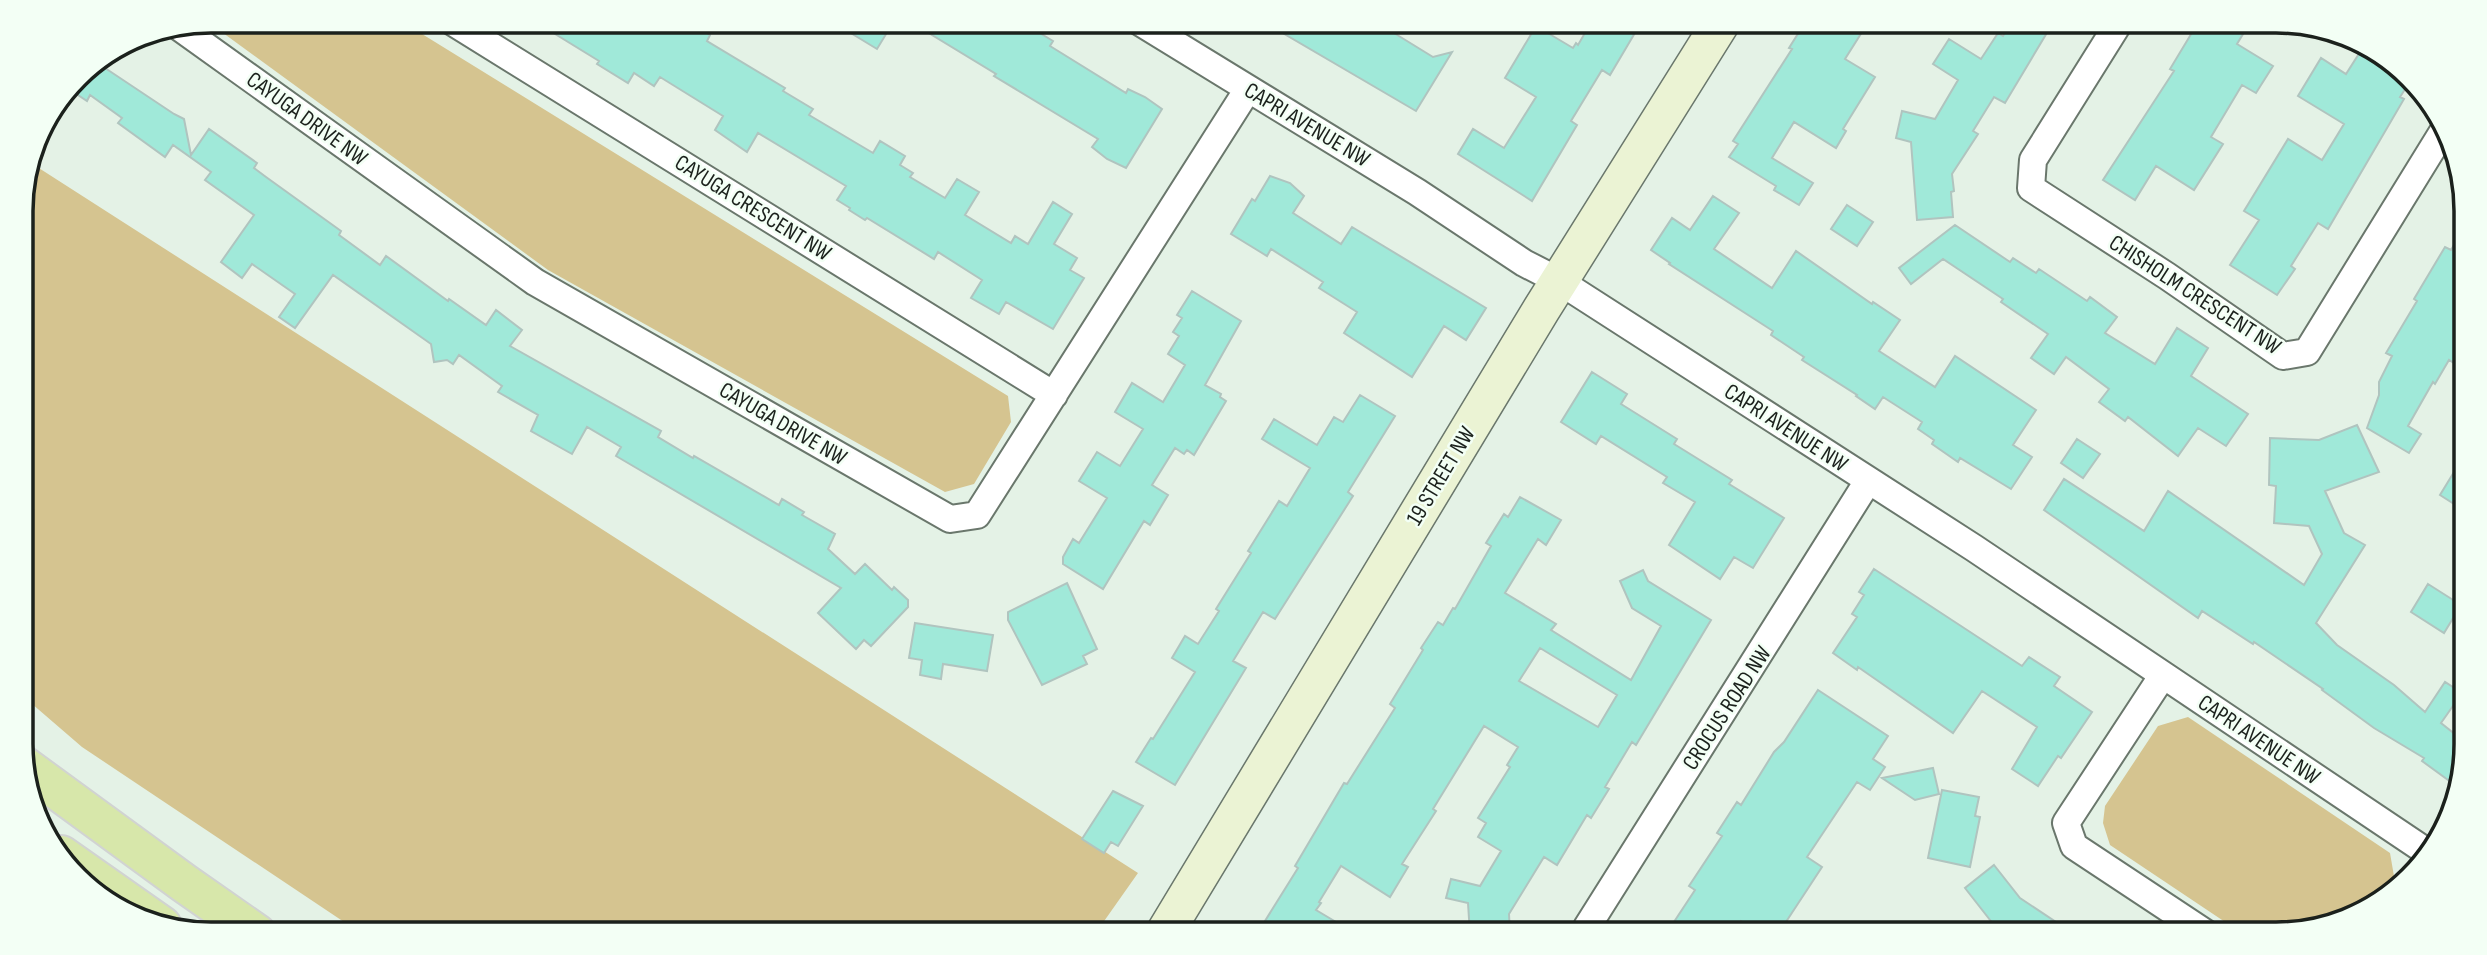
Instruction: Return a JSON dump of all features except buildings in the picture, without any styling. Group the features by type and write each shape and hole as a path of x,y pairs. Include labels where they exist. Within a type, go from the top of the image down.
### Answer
{"main road":[{"path":"36,775 240,922"},
{"path":"97,880 120,896"}],"street":[{"name":"CAYUGA CRESCENT NW","path":"470,33 1054,395"},
{"name":"CAPRI AVENUE NW","path":"1157,33 1417,192 1524,262 1559,281 1984,554 2420,847"},
{"name":"19 STREET NW","path":"1172,922 1559,281 1714,33"},
{"name":"CHISHOLM CRESCENT NW","path":"2112,33 2033,160 2031,188 2167,275 2283,356 2307,352 2438,139"},
{"name":"CAYUGA DRIVE NW","path":"190,35 535,282 950,519 977,515 1248,89"},
{"name":"CROCUS ROAD NW","path":"1590,921 1868,481"},
{"path":"2163,675 2066,823 2074,846 2187,921"}],"shaded area":[{"path":"223,33 420,33 1008,396 1011,422 974,484 945,492 548,270"},
{"path":"39,168 1138,873 1104,922 344,922 82,747 33,705 34,199"},
{"path":"2188,717 2390,853 2394,877 2365,898 2322,916 2288,921 2224,921 2110,845 2103,823 2105,806 2158,726"}]}
